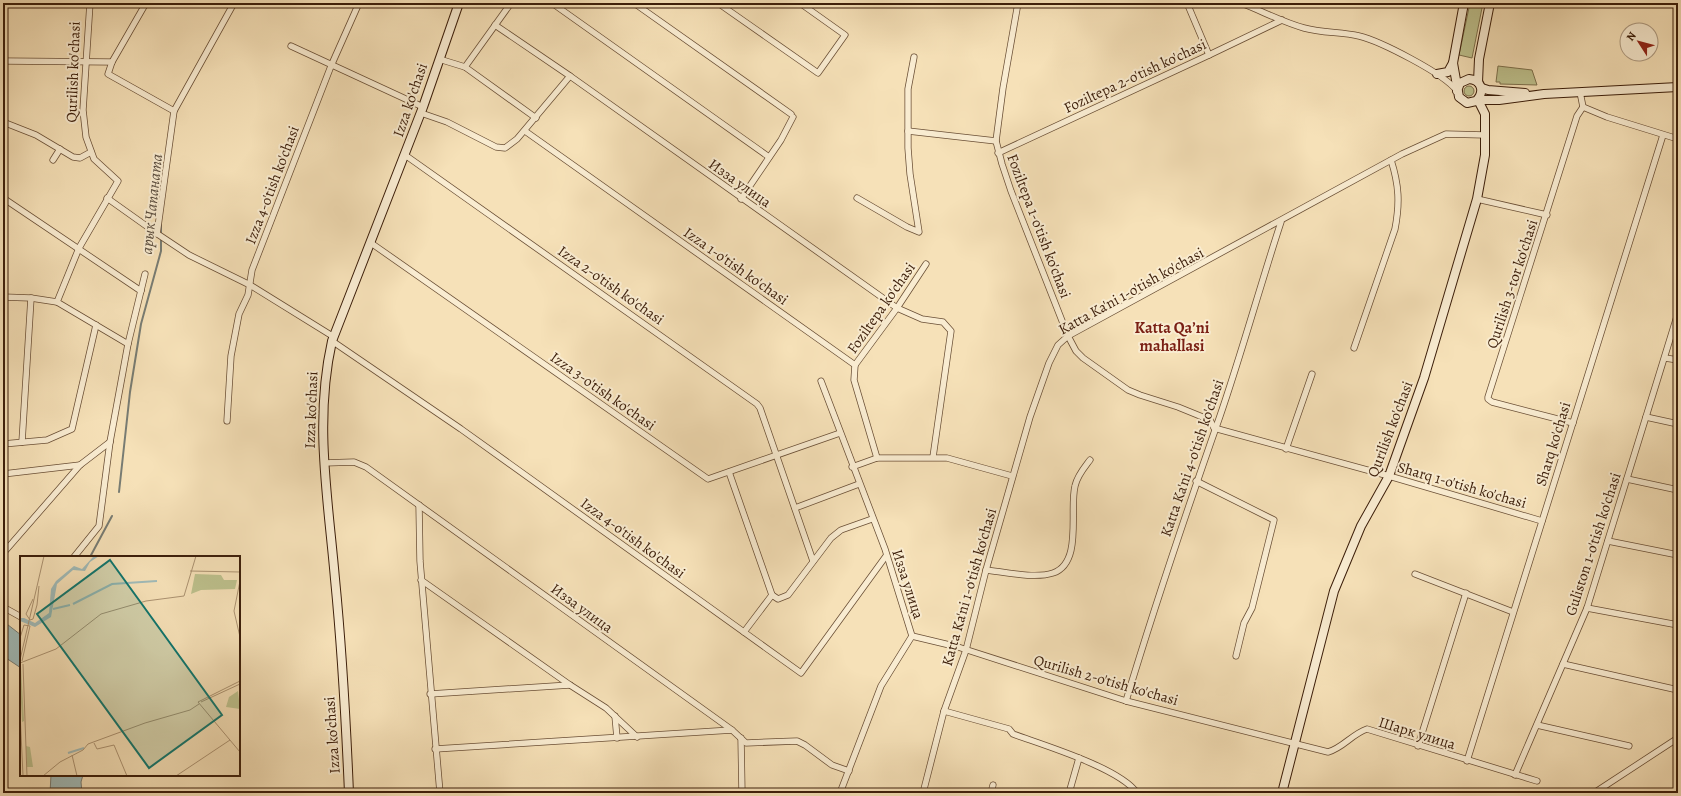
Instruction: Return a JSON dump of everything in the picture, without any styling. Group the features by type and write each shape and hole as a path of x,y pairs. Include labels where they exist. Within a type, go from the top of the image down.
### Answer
{"main road":[{"name":"Izza ko'chasi","path":"349,793 335,580 324,463 323,397 326,371 333,339 422,110 459,3"},
{"path":"1464,3 1453,63 1457,91 1459,97 1465,102 1471,103 1478,100 1492,100 1544,94 1678,87"},
{"path":"1478,100 1481,95 1479,59 1490,3"},
{"path":"1438,74 1448,72 1453,63"},
{"path":"1457,91 1460,83 1467,79 1473,79 1480,85 1494,91 1544,94"},
{"name":"Qurilish ko'chasi","path":"1282,793 1334,591 1361,526 1389,476 1424,378 1477,199 1484,167 1485,135 1485,114 1478,100"},
{"name":"Qurilish ko'chasi","path":"1485,114 1492,100"}],"street":[{"name":"Qurilish ko'chasi","path":"90,3 83,110 86,137 94,159 118,181 107,198"},
{"path":"146,3 108,71 110,76 174,111"},
{"path":"158,235 174,111 234,3"},
{"name":"Izza 4-o'tish ko'chasi","path":"359,3 331,66 252,270 250,285 333,339 461,429 801,673 886,556"},
{"path":"465,67 511,3"},
{"path":"552,3 769,157"},
{"path":"634,3 792,115 781,140 742,200"},
{"path":"718,3 818,73 845,35 800,3"},
{"name":"Foziltepa 1-o'tish ko'chasi","path":"1018,3 1003,88 996,141 998,153 1013,199 1068,336 1076,351 1083,358 1128,390 1210,420 1214,428"},
{"path":"1187,3 1209,55"},
{"path":"1241,3 1282,20 1309,29 1368,39 1385,46 1438,74 1450,83 1457,91"},
{"name":"Foziltepa 2-o'tish ko'chasi","path":"998,153 1282,20"},
{"name":"Изза улица","path":"495,25 570,76 742,200 897,308 922,319 943,322 951,331 933,457"},
{"path":"291,46 501,148 509,146 525,131 570,76"},
{"path":"857,198 907,227 919,232 910,174 908,131 908,88 914,57"},
{"path":"439,59 465,67 536,118"},
{"path":"3,61 112,62"},
{"path":"1438,74 1467,79"},
{"path":"1580,92 1583,107 1607,117 1678,139"},
{"name":"Qurilish 3-tor ko'chasi","path":"1573,423 1488,399 1577,116 1583,107"},
{"path":"3,122 36,135 73,157 80,158 92,152"},
{"name":"Izza 1-o'tish ko'chasi","path":"525,131 855,365"},
{"path":"908,131 996,141"},
{"name":"Katta Ka'ni 1-o'tish ko'chasi","path":"923,793 944,711 966,650 1012,476 1049,363 1058,345 1068,336 1281,222 1391,160 1446,134 1485,135"},
{"name":"Sharq ko'chasi","path":"1466,761 1663,135"},
{"path":"53,160 60,149"},
{"name":"Izza 2-o'tish ko'chasi","path":"405,155 757,404 760,408 778,455 813,561"},
{"path":"1354,348 1395,229 1399,208 1398,190 1391,160"},
{"path":"3,198 141,291"},
{"path":"57,302 79,248 107,198 167,241 250,285 239,314 231,356 227,420"},
{"path":"1477,199 1547,215"},
{"name":"Katta Ka'ni 4-o'tish ko'chasi","path":"1126,701 1151,618 1196,481 1219,417 1281,222"},
{"name":"Izza 3-o'tish ko'chasi","path":"371,243 708,479 840,432"},
{"name":"Foziltepa ko'chasi","path":"855,365 897,308 926,264"},
{"path":"75,556 98,526 110,442 128,344 145,274"},
{"path":"3,297 31,298 57,302 128,344"},
{"path":"22,442 31,298"},
{"name":"Guliston 1-o'tish ko'chasi","path":"1515,775 1587,608 1678,313"},
{"path":"3,444 47,440 72,429 96,325"},
{"path":"1665,358 1678,360"},
{"path":"855,365 854,380 877,458"},
{"path":"1286,449 1312,374"},
{"name":"Изза улица","path":"821,381 886,556 912,636 881,686 840,793"},
{"path":"1646,417 1678,424"},
{"name":"Sharq 1-o'tish ko'chasi","path":"1214,428 1286,449 1389,476 1542,521"},
{"path":"6,550 80,465 110,442"},
{"path":"852,467 877,458 933,457 947,458 1012,476"},
{"path":"986,570 1023,574 1045,574 1052,573 1061,568 1068,558 1073,544 1073,502 1075,485 1080,474 1090,460"},
{"name":"Изза улица","path":"324,463 354,462 366,467 732,730 741,738"},
{"path":"4,475 80,465"},
{"path":"729,472 772,595 778,599 788,594 831,538 840,530 872,519"},
{"path":"1627,479 1678,490"},
{"path":"1196,481 1274,520 1252,608 1244,623 1236,656"},
{"path":"795,508 859,484"},
{"path":"419,505 421,580 440,793"},
{"path":"1608,541 1678,555"},
{"path":"1416,574 1513,612"},
{"path":"421,580 570,685 606,708 637,737"},
{"path":"1418,746 1466,593"},
{"path":"744,632 772,595"},
{"path":"3,607 20,616"},
{"path":"1587,608 1678,626"},
{"name":"Qurilish 2-o'tish ko'chasi","path":"912,636 958,647 1126,701 1296,743"},
{"path":"1563,664 1678,690"},
{"path":"430,694 570,685"},
{"path":"944,711 1009,729 1014,734 1079,758 1114,774 1127,783 1137,793"},
{"path":"615,716 616,738"},
{"path":"1537,725 1629,746"},
{"name":"Шарк улица","path":"1296,743 1328,752 1336,750 1355,734 1367,729 1466,761 1537,781"},
{"path":"435,749 732,730"},
{"path":"741,738 746,743 797,741 805,745 832,765 848,771"},
{"path":"741,738 742,793"},
{"path":"1594,793 1678,738"},
{"path":"1069,793 1079,758"},
{"path":"991,793 993,785"}],"green space":[{"path":"1470,3 1483,3 1472,58 1459,55"},
{"path":"1498,66 1532,70 1537,85 1500,84 1500,82 1496,82"},
{"path":"1467,86 1471,86 1474,91 1471,96 1467,96 1464,93 1464,89"}],"water":[{"path":"3,621 20,634 20,667 3,656"},
{"path":"51,776 83,776 81,782 82,793 50,793"}],"waterway":[{"name":"арык Чапаната","path":"161,223 161,234"},
{"name":"арык Чапаната","path":"119,492 130,392 141,324 161,251 161,239"},
{"name":"арык Чапаната","path":"91,556 112,516"}],"district":[{"name":"Katta Qaʼni mahallasi","path":"1172,337"}]}
